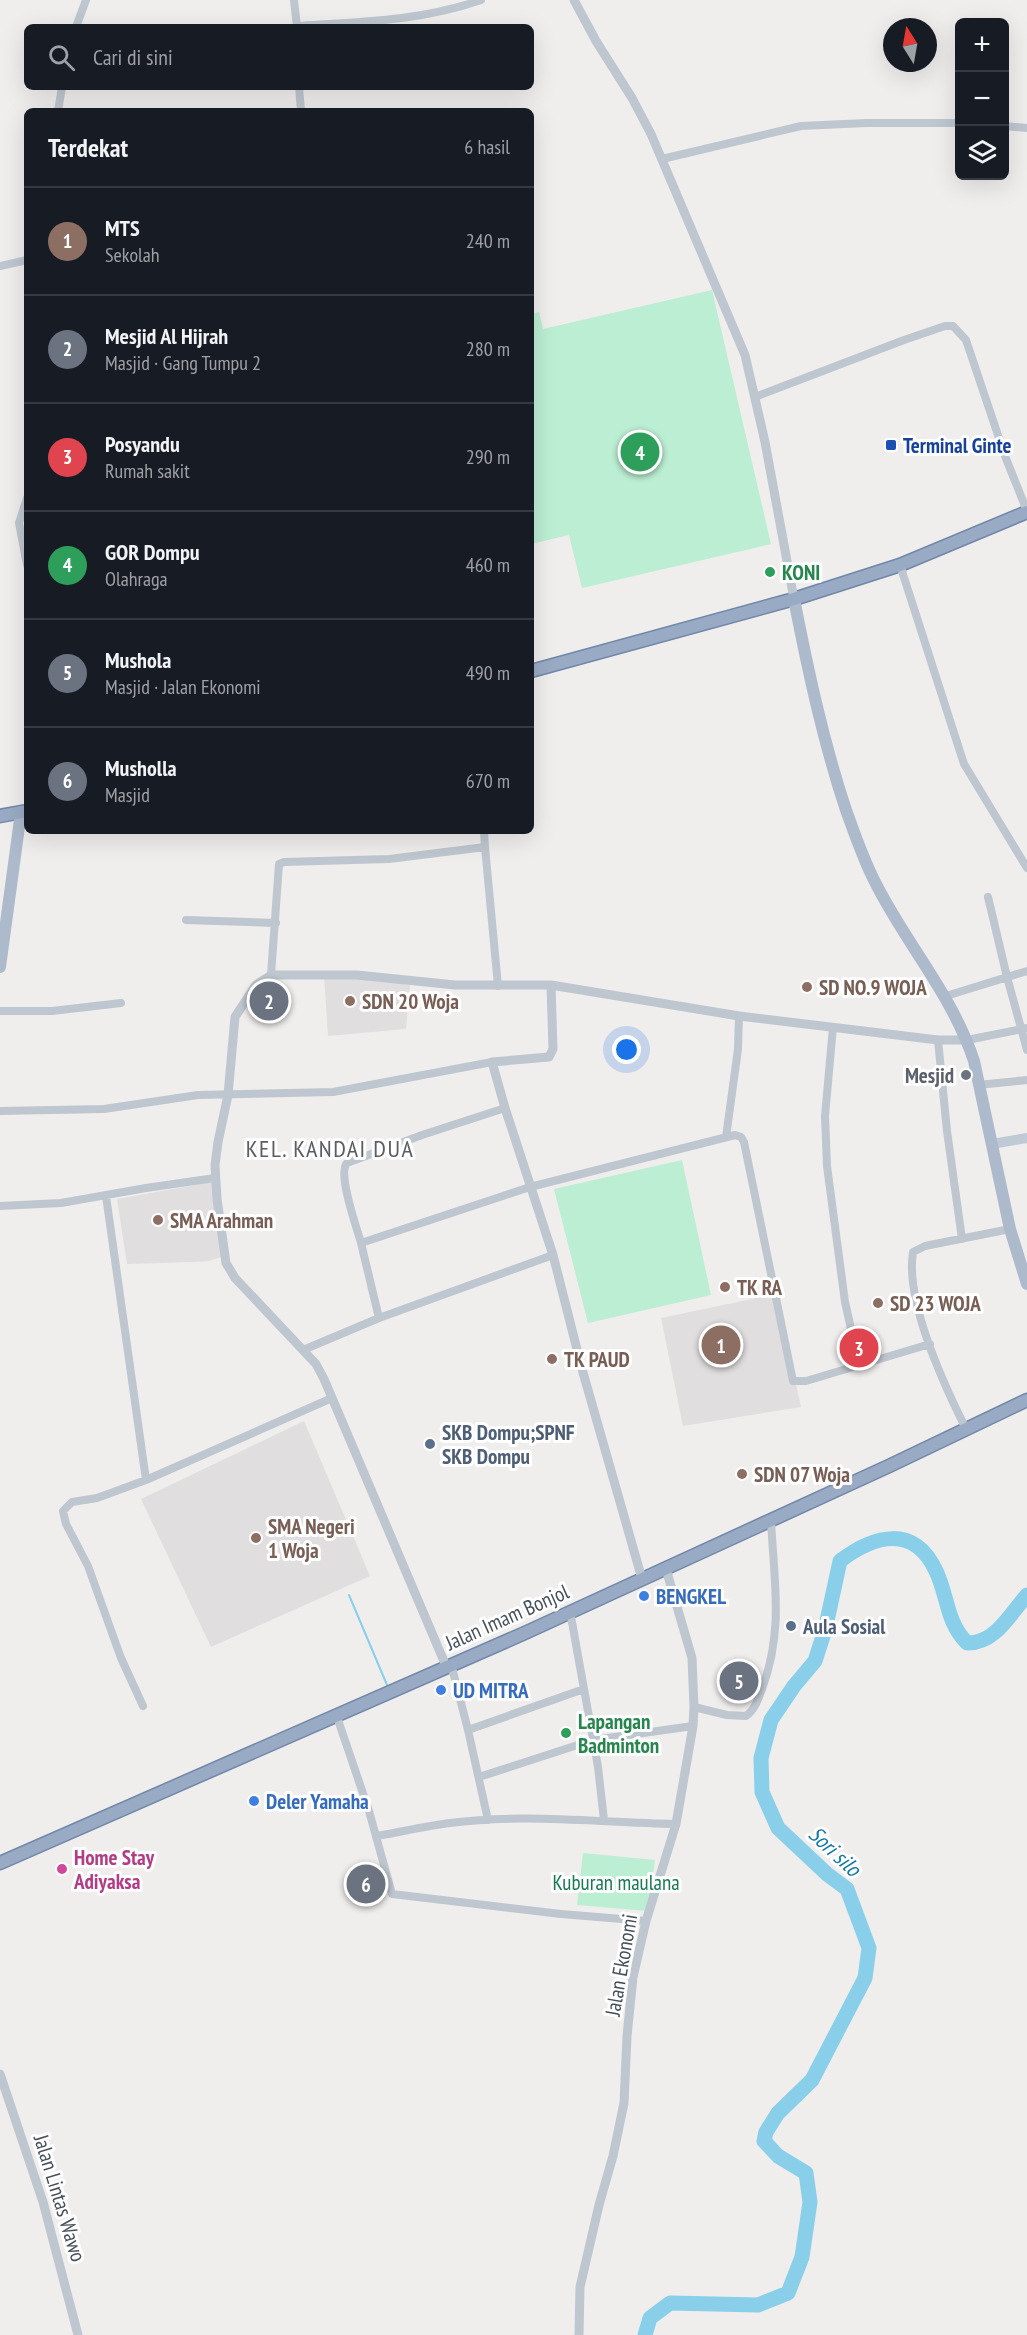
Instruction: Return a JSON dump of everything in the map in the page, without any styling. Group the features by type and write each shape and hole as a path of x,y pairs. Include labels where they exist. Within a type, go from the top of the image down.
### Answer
{"highway":[{"path":"534,670 794,599 900,565 1027,511"},
{"name":"Jalan Imam Bonjol","path":"0,1863 666,1569 890,1467 1027,1400"}],"main road":[{"path":"794,599 836,780 859,848 875,883 946,996 967,1040 1010,1229 1027,1284"},
{"path":"0,967 12,812"},
{"path":"992,1144 1027,1138"}],"street":[{"path":"77,24 87,0"},
{"path":"294,0 297,24"},
{"path":"341,24 399,20 457,8 481,0"},
{"path":"574,0 596,41 633,98 662,159 741,345 755,397 794,599"},
{"path":"58,108 62,90"},
{"path":"299,90 301,108"},
{"path":"662,159 801,126 955,123"},
{"path":"1009,126 1027,128"},
{"path":"0,266 24,261"},
{"path":"755,397 904,340 945,326 953,327 966,340 1005,456 1027,511"},
{"path":"24,507 19,523 24,549"},
{"path":"900,565 964,764 1027,867"},
{"path":"484,834 498,986"},
{"path":"271,975 276,923 277,874 281,863 389,859 485,847"},
{"path":"988,897 1007,977 1024,1028 1027,1050"},
{"path":"186,920 276,923"},
{"path":"946,996 1027,971"},
{"path":"488,1820 468,1730 448,1665 373,1498 333,1398 316,1364 235,1278 226,1263 215,1178 218,1142 228,1095 235,1017 256,985 271,975 357,975 455,986 551,985 739,1016 938,1040 967,1040 1024,1028"},
{"path":"0,1111 104,1109 188,1096 333,1092 492,1062 549,1057 553,1049 551,985"},
{"path":"0,1011 43,1012 121,1003"},
{"path":"726,1137 738,1049 739,1016"},
{"path":"833,1027 825,1116 827,1166 845,1302 854,1342 862,1364"},
{"path":"938,1040 947,1131 962,1239"},
{"path":"492,1062 553,1255 582,1370 642,1579"},
{"path":"978,1085 1027,1080"},
{"path":"380,1318 352,1214 343,1171 347,1163 505,1108"},
{"path":"361,1243 530,1186 726,1137 739,1136 744,1143 793,1381 806,1381 930,1344"},
{"path":"0,1206 61,1203 215,1178"},
{"path":"106,1196 146,1479"},
{"path":"966,1429 930,1344 914,1286 911,1266 913,1252 925,1246 1010,1229"},
{"path":"303,1350 380,1318 553,1255"},
{"path":"144,1706 121,1659 88,1566 66,1524 63,1514 66,1507 72,1502 97,1498 146,1479 333,1398"},
{"path":"694,1707 727,1715 746,1716 753,1709 760,1694 771,1665 777,1623 771,1520"},
{"name":"Jalan Ekonomi","path":"579,2335 580,2287 624,2103 633,1977 645,1921 676,1824 693,1726 692,1658 666,1569"},
{"path":"570,1611 593,1740 604,1820"},
{"path":"468,1730 584,1689"},
{"path":"336,1714 377,1836 393,1894 561,1914 645,1921"},
{"path":"479,1778 593,1740 693,1726"},
{"path":"377,1836 450,1822 488,1820 604,1820 676,1824"},
{"name":"Jalan Lintas Wawo","path":"0,2074 43,2202 78,2335"}],"shaded area":[{"path":"324,976 381,980 410,985 406,1029 328,1036"},
{"path":"212,1182 221,1257 209,1261 127,1264 117,1199"},
{"path":"776,1294 801,1407 683,1426 661,1318"},
{"name":"SMA Negeri 1 Woja","path":"304,1421 370,1576 211,1647 141,1499"}],"green space":[{"path":"712,290 771,544 582,588 569,535 534,543 534,313 539,312 543,329"},
{"path":"682,1160 711,1295 588,1323 554,1189"},
{"name":"Kuburan maulana","path":"583,1853 655,1860 648,1911 577,1905"}],"waterway":[{"name":"Sori silo","path":"645,2335 650,2318 670,2303 758,2305 788,2293 802,2257 810,2202 806,2173 778,2156 764,2141 766,2132 778,2113 812,2080 865,1978 869,1948 847,1889 827,1874 778,1828 762,1792 761,1758 771,1720 794,1686 815,1661 825,1630 840,1561 866,1545 880,1540 905,1540 916,1546 927,1556 936,1571 951,1618 967,1643 986,1639 994,1633 1027,1595"},
{"path":"349,1595 387,1685"}],"place":[{"name":"Terminal Ginte","path":"891,445"},
{"name":"GOR Dompu","path":"640,452"},
{"name":"KONI","path":"770,572"},
{"name":"SD NO.9 WOJA","path":"807,987"},
{"name":"Mesjid Al Hijrah","path":"269,1001"},
{"name":"SDN 20 Woja","path":"350,1001"},
{"name":"Mesjid","path":"966,1075"},
{"name":"SMA Arahman","path":"158,1220"},
{"name":"TK RA","path":"725,1287"},
{"name":"SD 23 WOJA","path":"878,1303"},
{"name":"MTS","path":"721,1345"},
{"name":"Posyandu","path":"859,1348"},
{"name":"TK PAUD","path":"552,1359"},
{"name":"SKB Dompu;SPNF SKB Dompu","path":"430,1444"},
{"name":"SDN 07 Woja","path":"742,1474"},
{"name":"SMA Negeri 1 Woja","path":"256,1538"},
{"name":"BENGKEL","path":"644,1596"},
{"name":"Aula Sosial","path":"791,1626"},
{"name":"Mushola","path":"739,1681"},
{"name":"UD MITRA","path":"441,1690"},
{"name":"Lapangan Badminton","path":"566,1733"},
{"name":"Deler Yamaha","path":"254,1801"},
{"name":"Home Stay Adiyaksa","path":"62,1869"},
{"name":"Musholla","path":"366,1884"}],"district":[{"name":"KEL. KANDAI DUA","path":"330,1148"}]}
